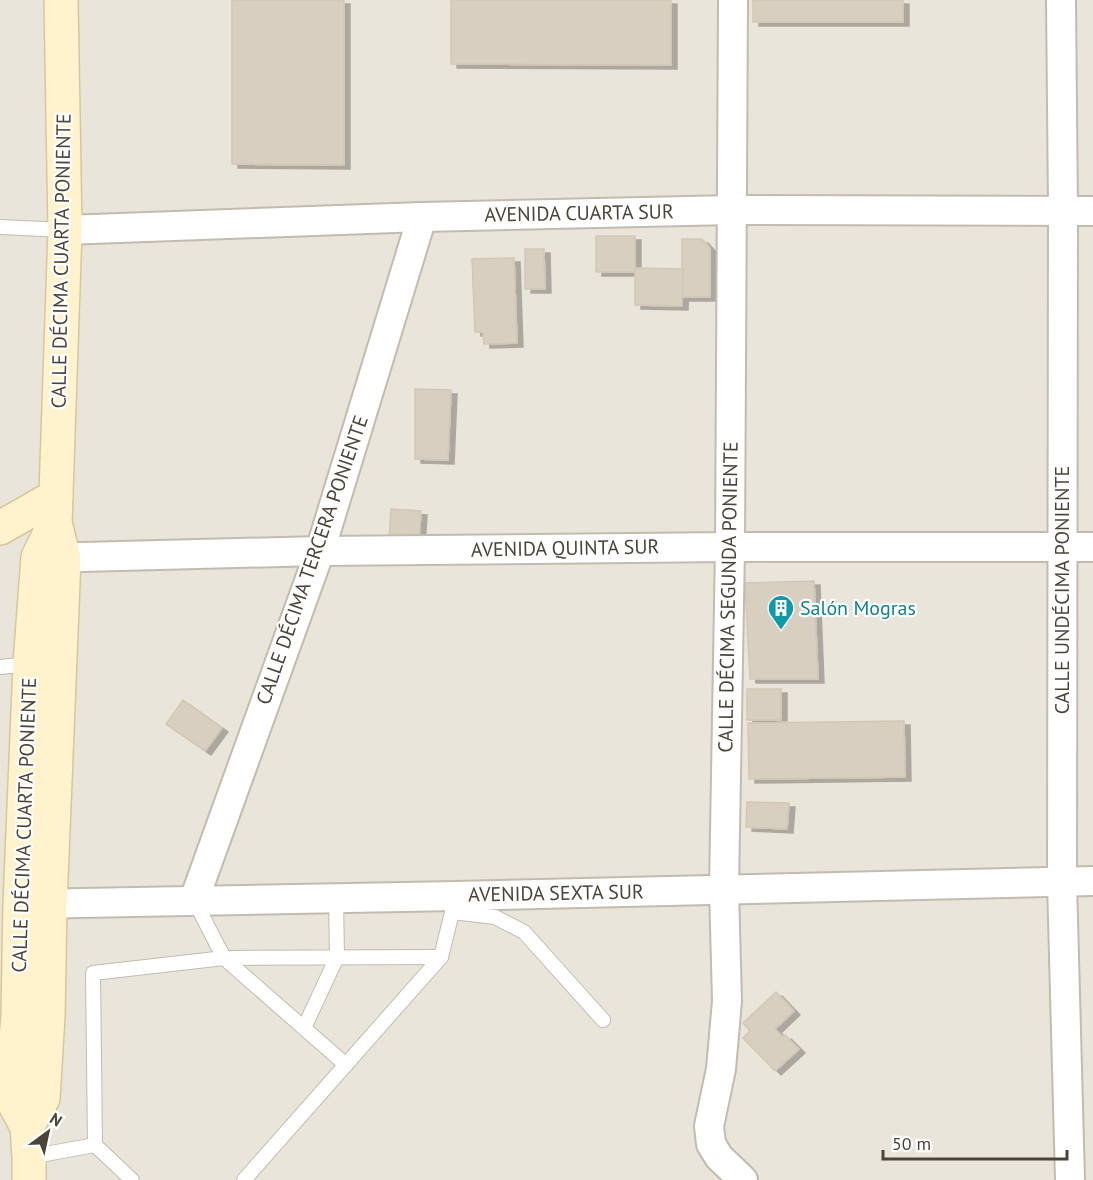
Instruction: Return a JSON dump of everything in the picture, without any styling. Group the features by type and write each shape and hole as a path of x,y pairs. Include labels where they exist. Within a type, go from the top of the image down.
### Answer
{"street":[{"name":"CALLE DÉCIMA CUARTA PONIENTE","path":"24,1120 9,1023 35,904 55,509 65,230 61,0"},
{"name":"CALLE DÉCIMA SEGUNDA PONIENTE","path":"733,0 730,547 724,889 727,1001 720,1069 709,1126 711,1144 719,1157 743,1180"},
{"name":"CALLE UNDÉCIMA PONIENTE","path":"1061,0 1062,882 1070,1180"},
{"name":"AVENIDA CUARTA SUR","path":"65,230 422,217 732,210 1093,211"},
{"name":"CALLE DÉCIMA TERCERA PONIENTE","path":"194,900 320,551 422,217"},
{"path":"0,528 55,509"},
{"name":"AVENIDA QUINTA SUR","path":"51,558 320,551 730,547 1093,547"},
{"name":"CALLE DÉCIMA CUARTA PONIENTE","path":"24,1120 48,1016 35,904 15,665 51,558"},
{"name":"AVENIDA SEXTA SUR","path":"35,904 336,897 454,904 724,889 1093,881"}],"lane":[{"path":"0,227 65,230"},
{"path":"304,1028 337,957 336,897"},
{"path":"194,900 224,958 346,1065"},
{"path":"244,1180 441,957 454,904 495,917 524,932 603,1020"},
{"path":"95,1145 93,974 224,958 441,957"},
{"path":"24,1120 95,1145 132,1180"}],"shaded area":[{"path":"0,0 1093,0 1093,1180 0,1180"}],"building":[{"path":"232,0 344,0 344,165 232,164"},
{"path":"451,0 671,0 671,65 451,64"},
{"path":"753,0 903,0 903,22 753,22"},
{"path":"596,236 635,236 635,272 596,272"},
{"path":"682,239 702,239 710,248 710,297 682,297"},
{"path":"525,249 544,249 545,289 525,289"},
{"path":"514,258 517,343 484,344 483,332 475,332 472,259"},
{"path":"635,268 683,269 682,306 635,305"},
{"path":"415,389 451,390 448,460 415,459"},
{"path":"391,509 421,511 419,542 389,540"},
{"name":"Salón Mogras","path":"814,581 818,679 750,679 745,583"},
{"path":"747,689 781,689 781,720 747,720"},
{"path":"183,700 222,728 205,751 166,724"},
{"path":"904,721 905,777 749,779 748,723"},
{"path":"747,802 789,803 787,829 746,827"},
{"path":"776,992 794,1011 775,1029 799,1049 775,1071 743,1038 750,1031 743,1023"}],"place":[{"name":"Salón Mogras","path":"781,631"}]}
